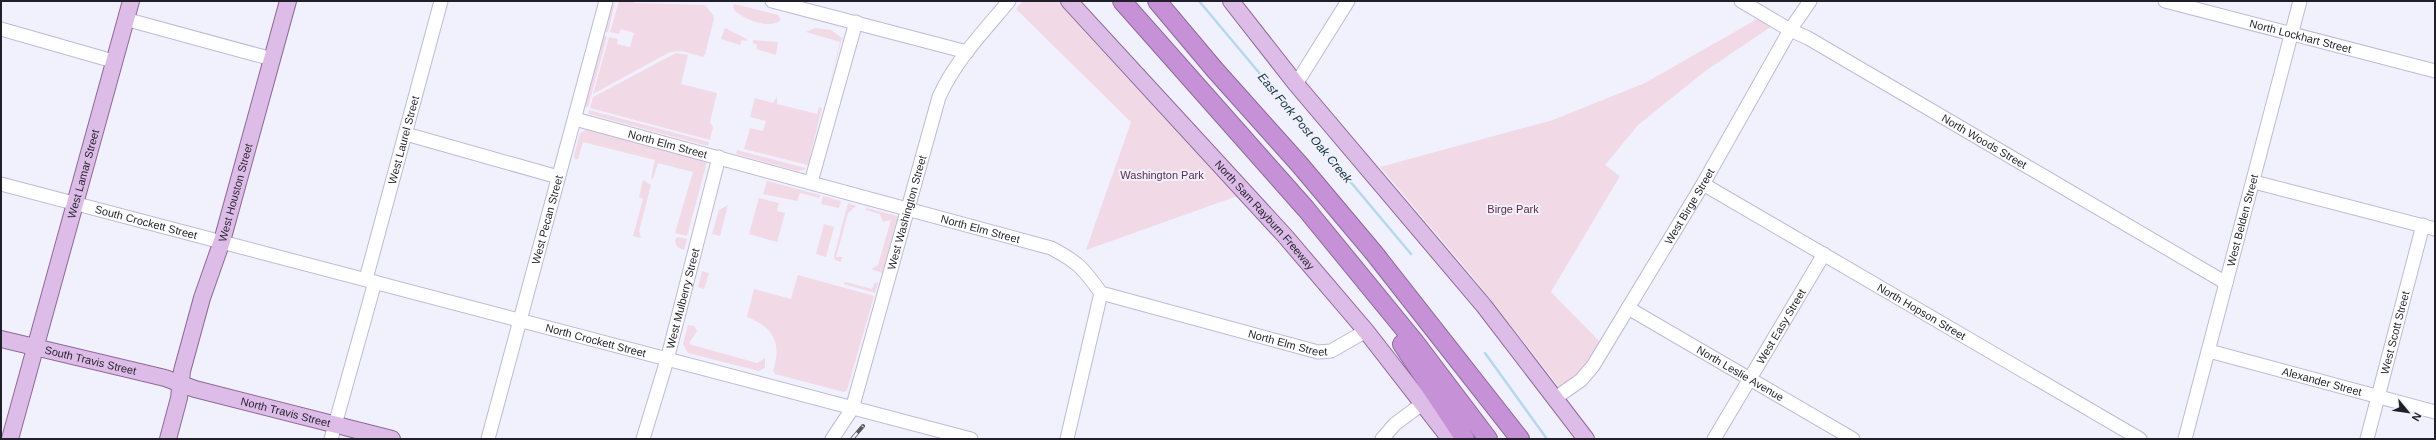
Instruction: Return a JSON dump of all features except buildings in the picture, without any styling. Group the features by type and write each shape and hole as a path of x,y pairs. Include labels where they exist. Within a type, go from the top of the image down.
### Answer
{"highway":[{"path":"1122,1 1279,178 1414,341 1488,439"},
{"path":"1157,1 1370,248 1520,439"},
{"path":"1164,1 1171,17"},
{"path":"1348,261 1465,439"}],"main road":[{"name":"West Lamar Street","path":"10,439 113,61 131,1"},
{"name":"West Houston Street","path":"168,439 202,298 222,242 288,1"},
{"name":"North Sam Rayburn Freeway","path":"1069,1 1285,236 1366,331 1450,439"},
{"path":"1231,1 1296,84 1484,306 1554,400 1586,439"},
{"name":"South Travis Street","path":"1,339 36,346 181,383"},
{"name":"North Travis Street","path":"181,383 195,389 333,432 392,439"}],"street":[{"name":"West Laurel Street","path":"333,432 406,134 441,1"},
{"name":"West Pecan Street","path":"488,439 606,1"},
{"path":"772,1 967,52"},
{"name":"West Washington Street","path":"832,439 852,409 939,97 946,81 967,52 1009,1"},
{"path":"1296,84 1348,1"},
{"name":"North Woods Street","path":"1741,1 1790,30 1808,38 2226,283"},
{"name":"West Birge Street","path":"1554,400 1581,380 1594,366 1703,184 1790,30 1810,1"},
{"name":"North Lockhart Street","path":"2165,1 2435,72"},
{"name":"West Belden Street","path":"2185,439 2254,182 2300,1"},
{"path":"125,19 272,59"},
{"path":"811,182 856,22"},
{"path":"1,29 113,61"},
{"name":"North Elm Street","path":"574,119 908,208 1051,248 1079,264 1101,293 1318,352 1331,351 1366,331"},
{"path":"406,134 558,177"},
{"name":"West Mulberry Street","path":"643,439 667,360 719,157"},
{"path":"2254,182 2429,227"},
{"name":"South Crockett Street","path":"1,184 75,205 222,242"},
{"name":"North Hopson Street","path":"1703,184 2140,439"},
{"name":"West Scott Street","path":"2367,439 2429,227"},
{"name":"North Crockett Street","path":"222,242 852,409 930,434 971,439"},
{"name":"West Easy Street","path":"1714,439 1824,254"},
{"path":"1067,439 1101,293"},
{"name":"North Leslie Avenue","path":"1628,308 1751,378 1853,439"},
{"name":"Alexander Street","path":"2209,351 2435,412"},
{"path":"1382,439 1395,424 1422,404"}],"green space":[{"path":"619,1 633,1 634,3 705,5 713,15 714,19 705,54 703,57 682,51 670,52 593,94 609,37 618,39 617,44 630,47 634,33 621,29 619,34 610,32"},
{"name":"Washington Park","path":"1023,1 1062,1 1243,194 1086,250 1131,122 1016,9"},
{"path":"615,2 608,32 605,32 611,7"},
{"path":"735,4 778,15 781,20 776,23 763,24 750,20 734,10 733,6"},
{"name":"Birge Park","path":"1759,18 1772,26 1704,72 1638,125 1605,165 1620,176 1551,292 1602,344 1581,375 1562,387 1559,387 1472,276 1380,167 1553,120 1645,83"},
{"path":"725,28 747,39 747,41 742,40 740,45 721,39"},
{"path":"815,28 831,30 842,38 827,95 840,42 806,32"},
{"path":"603,35 607,37 588,107 585,106"},
{"path":"753,40 778,42 776,55 756,49 757,45 753,43"},
{"path":"676,53 688,55 681,84 717,93 710,122 713,127 710,140 590,108 593,97"},
{"path":"777,96 777,104 817,114 819,107 822,108 808,165 744,149 750,128 763,131 766,121 750,117 755,98 773,103"},
{"path":"589,110 709,142 708,146 589,114"},
{"path":"587,129 707,162 687,236 675,233 693,172 658,163 653,179 651,178 655,160 583,142 578,159 575,159 574,156 580,133"},
{"path":"737,150 806,169 798,171 736,154"},
{"path":"643,180 651,185 639,231 641,238 633,236 643,199 639,197"},
{"path":"767,181 820,195 820,198 800,193 797,201 763,194"},
{"path":"823,196 841,201 839,208 821,204"},
{"path":"759,198 779,203 777,211 785,213 777,242 749,234"},
{"path":"848,203 856,206 848,213 836,257 842,257 841,262 835,260 834,256"},
{"path":"728,205 720,236 712,234 719,210"},
{"path":"866,208 898,216 882,273 871,269 878,265 891,220 883,222 880,214 866,210"},
{"path":"824,224 834,227 826,257 816,254"},
{"path":"677,237 687,239 684,250 677,247 675,241"},
{"path":"702,271 709,273 704,289 698,287"},
{"path":"798,275 874,296 847,390 844,392 775,374 773,371 777,353 774,338 764,326 747,317 754,289 791,299"},
{"path":"845,282 872,289 875,282 878,283 875,293 844,284"},
{"path":"688,325 694,326 697,331 689,343 692,345 757,363 765,358 765,368 759,371 688,353 683,344"}],"waterway":[{"name":"East Fork Post Oak Creek","path":"1199,1 1411,254"},
{"name":"East Fork Post Oak Creek","path":"1485,353 1547,439"}],"railway":[{"path":"852,439 863,426"}]}
